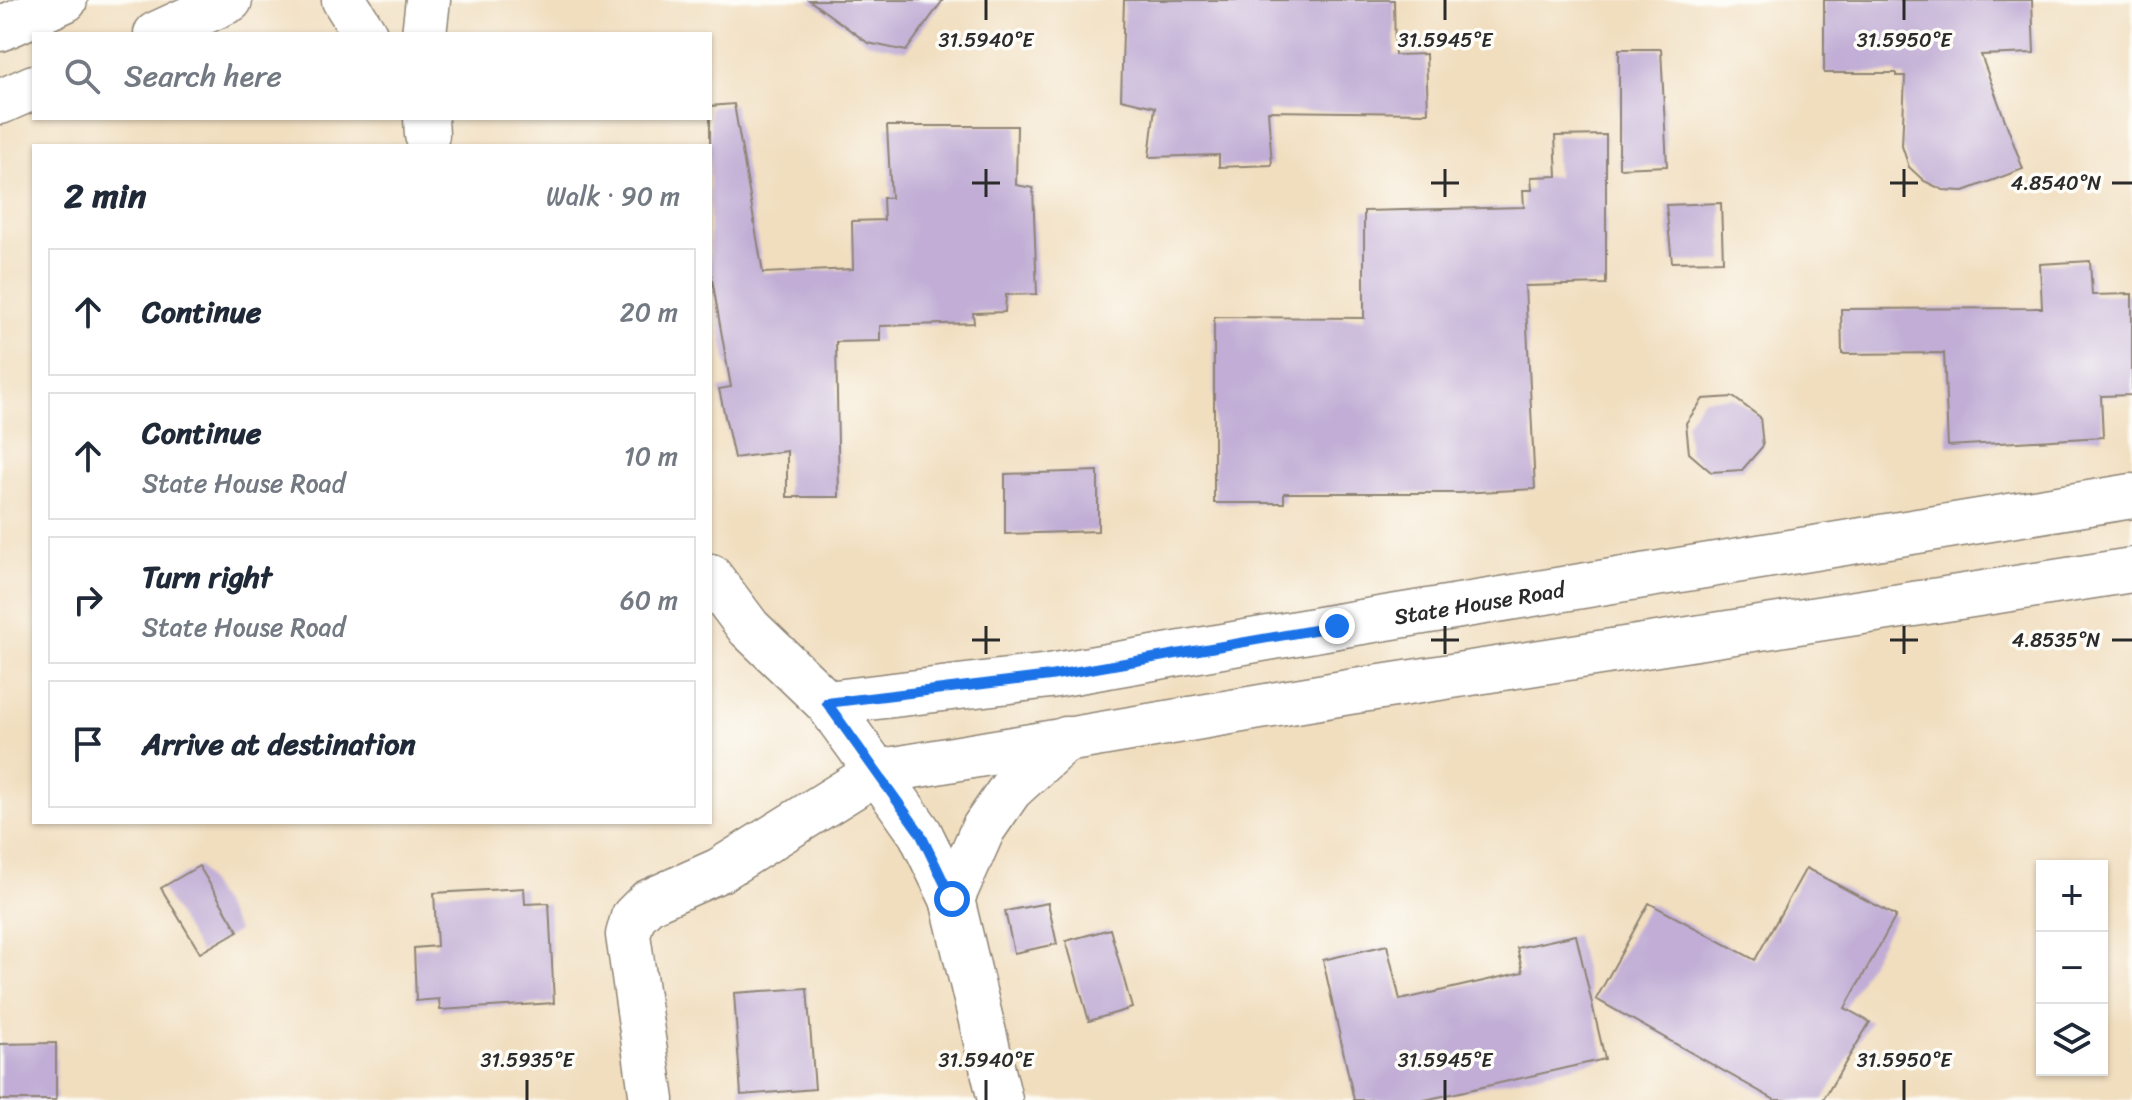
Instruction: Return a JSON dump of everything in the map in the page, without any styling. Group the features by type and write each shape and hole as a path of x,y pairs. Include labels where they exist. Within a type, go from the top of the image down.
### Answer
{"main road":[{"path":"0,29 65,0"},
{"path":"160,32 230,0"},
{"path":"344,0 364,32"},
{"path":"424,32 428,0"},
{"path":"0,102 32,88"},
{"name":"State House Road","path":"827,703 1050,676 2132,496"},
{"path":"652,1100 628,935 633,917 648,902 720,870 877,772 1349,692 2132,570"},
{"path":"712,579 749,628 827,703 920,833 952,899 1000,1100"},
{"path":"952,899 983,829 1010,790 1066,739"}],"building":[{"path":"809,0 943,0 906,51 868,43"},
{"path":"1124,0 1394,0 1395,55 1426,54 1428,113 1268,111 1272,165 1219,167 1219,155 1149,157 1155,107 1121,99"},
{"path":"1824,0 2032,0 2034,53 1981,55 2023,169 1964,191 1943,190 1924,181 1909,167 1902,146 1905,76 1896,76 1896,73 1824,73"},
{"path":"1619,49 1661,49 1667,166 1619,168"},
{"path":"734,104 763,273 853,269 852,221 884,220 883,198 891,198 887,126 1017,126 1016,185 1033,188 1037,294 1006,295 1005,312 973,313 974,323 880,326 880,341 836,342 839,497 787,497 787,451 734,458 719,389 731,387 712,279 712,106"},
{"path":"1606,135 1606,284 1525,286 1535,489 1459,493 1284,493 1284,503 1214,503 1214,317 1364,318 1364,211 1524,207 1523,190 1532,190 1531,177 1557,176 1555,136"},
{"path":"1721,203 1723,261 1672,262 1666,205"},
{"path":"2090,261 2092,295 2132,294 2132,395 2101,396 2103,437 1948,446 1944,353 1842,354 1841,309 2042,308 2040,264"},
{"path":"1733,397 1760,417 1763,446 1742,470 1711,472 1689,453 1686,423 1703,399"},
{"path":"1098,471 1098,531 1005,534 1005,474"},
{"path":"199,866 238,931 200,953 161,888"},
{"path":"1806,868 1896,916 1845,1008 1870,1022 1823,1100 1775,1100 1596,999 1649,903 1755,960"},
{"path":"524,888 525,904 549,903 554,1003 440,1010 439,999 416,1001 414,948 437,946 434,893"},
{"path":"1048,903 1057,944 1014,953 1005,911"},
{"path":"1110,929 1132,1008 1089,1021 1066,941"},
{"path":"1576,935 1605,1059 1425,1100 1354,1100 1323,960 1387,945 1400,1000 1523,972 1517,948"},
{"path":"807,988 815,1089 741,1095 734,993"},
{"path":"56,1043 56,1100 0,1100 0,1044"}],"route":[{"path":"952,899 920,833 827,703 1050,676 1337,626"}]}
